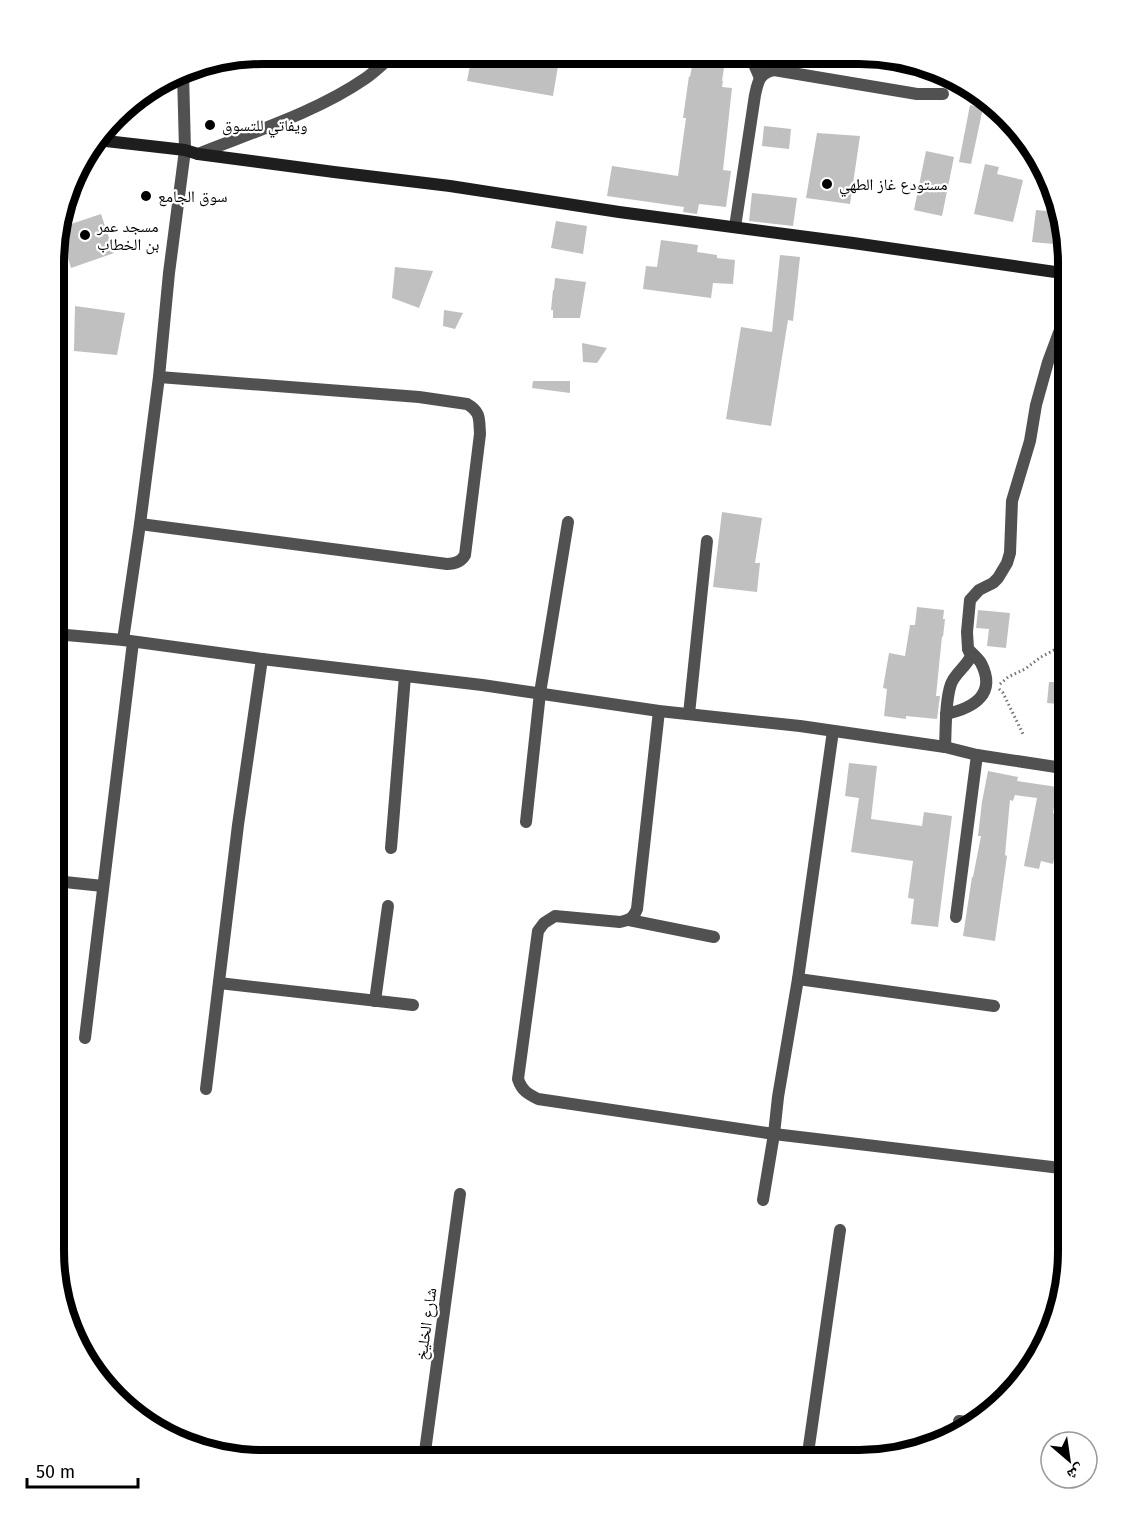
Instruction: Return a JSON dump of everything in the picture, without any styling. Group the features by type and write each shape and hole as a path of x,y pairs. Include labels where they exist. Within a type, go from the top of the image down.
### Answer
{"street":[{"path":"754,64 760,78"},
{"path":"198,153 279,123 366,77 381,65"},
{"path":"735,227 755,95 760,78 767,72 774,70 917,94 943,94"},
{"path":"85,1038 140,524 185,150 183,82"},
{"path":"107,141 450,186 618,212 1058,272"},
{"path":"945,747 946,714 952,682 971,656 968,649 967,632 970,600 979,590 993,583 1007,563 1010,553 1012,501 1030,441 1036,405 1058,335"},
{"path":"140,524 447,564 455,564 465,555 480,434 479,414 474,408 467,404 419,397 159,377"},
{"path":"526,822 540,693 568,522"},
{"path":"689,714 707,541"},
{"path":"64,635 540,693 659,711 800,726 945,747 977,755 1058,767"},
{"path":"946,714 962,711 976,703 986,688 980,662 968,649"},
{"path":"206,1089 238,825 262,659"},
{"path":"391,848 405,676"},
{"path":"629,920 637,909 659,711"},
{"path":"763,1200 798,979 833,731"},
{"path":"956,917 977,755"},
{"path":"64,882 103,886"},
{"path":"375,1001 388,906"},
{"path":"714,937 629,920 620,922 555,916 544,923 538,931 518,1079 521,1088 538,1099 774,1134 1058,1168"},
{"path":"798,979 994,1006"},
{"path":"219,983 413,1005"},
{"name":"شارع الخليخ","path":"425,1450 460,1194"},
{"path":"808,1450 840,1230"}],"path":[{"path":"1023,734 1003,693 996,687 1008,677 1058,648"}],"building":[{"path":"558,64 553,96 467,81 470,65"},
{"path":"692,64 725,64 722,87 732,88 723,170 731,171 726,207 699,204 697,214 683,212 684,207 607,196 612,166 678,176 686,118 683,118"},
{"path":"970,105 983,108 971,164 959,162"},
{"path":"764,126 791,129 789,149 762,146"},
{"path":"817,133 860,136 850,204 806,198"},
{"path":"926,151 954,157 942,216 914,210"},
{"path":"985,164 999,167 997,174 1023,180 1013,222 974,214"},
{"path":"752,193 797,198 793,226 749,221"},
{"path":"1036,210 1052,212 1057,244 1032,242"},
{"name":"مسجد عمر بن الخطاب","path":"101,214 114,253 71,268 65,248 68,225"},
{"path":"556,221 587,226 583,254 551,248"},
{"path":"661,240 698,245 697,252 735,260 733,284 713,283 711,298 643,289 646,266 657,267"},
{"path":"780,255 800,257 793,321 788,320 771,426 726,419 741,327 772,332"},
{"path":"395,267 433,271 419,308 392,298"},
{"path":"555,278 586,282 580,318 553,318 553,310 551,310"},
{"path":"75,306 125,313 117,355 74,351"},
{"path":"444,310 463,313 455,329 443,326"},
{"path":"582,343 607,348 597,363 583,362"},
{"path":"533,381 570,381 570,393 532,388"},
{"path":"722,512 762,518 755,563 760,563 757,592 713,587"},
{"path":"917,607 944,610 943,619 945,619 936,696 940,696 937,719 884,716 887,689 883,688 889,653 905,656 910,625 915,625"},
{"path":"978,610 1010,613 1006,648 987,646 989,629 976,628"},
{"path":"1056,674 1058,674 1058,704 1047,703 1049,682 1055,682"},
{"path":"1058,740 1058,759 1055,759"},
{"path":"849,763 877,766 871,819 922,826 924,812 952,816 938,927 911,924 914,899 908,898 913,861 851,852 859,798 845,796"},
{"path":"988,771 1018,777 1017,781 1057,787 1053,813 1058,814 1058,842 1053,864 1041,861 1039,869 1024,866 1037,798 1015,795 1013,801 1010,800 1005,855 1007,856 995,941 963,936 981,836 978,836"}],"place":[{"name":"ويفاتي للتسوق","path":"210,125"},
{"name":"مستودع غاز الطهي","path":"827,184"},
{"name":"سوق الجامع","path":"146,196"},
{"name":"مسجد عمر بن الخطاب","path":"85,235"}]}
